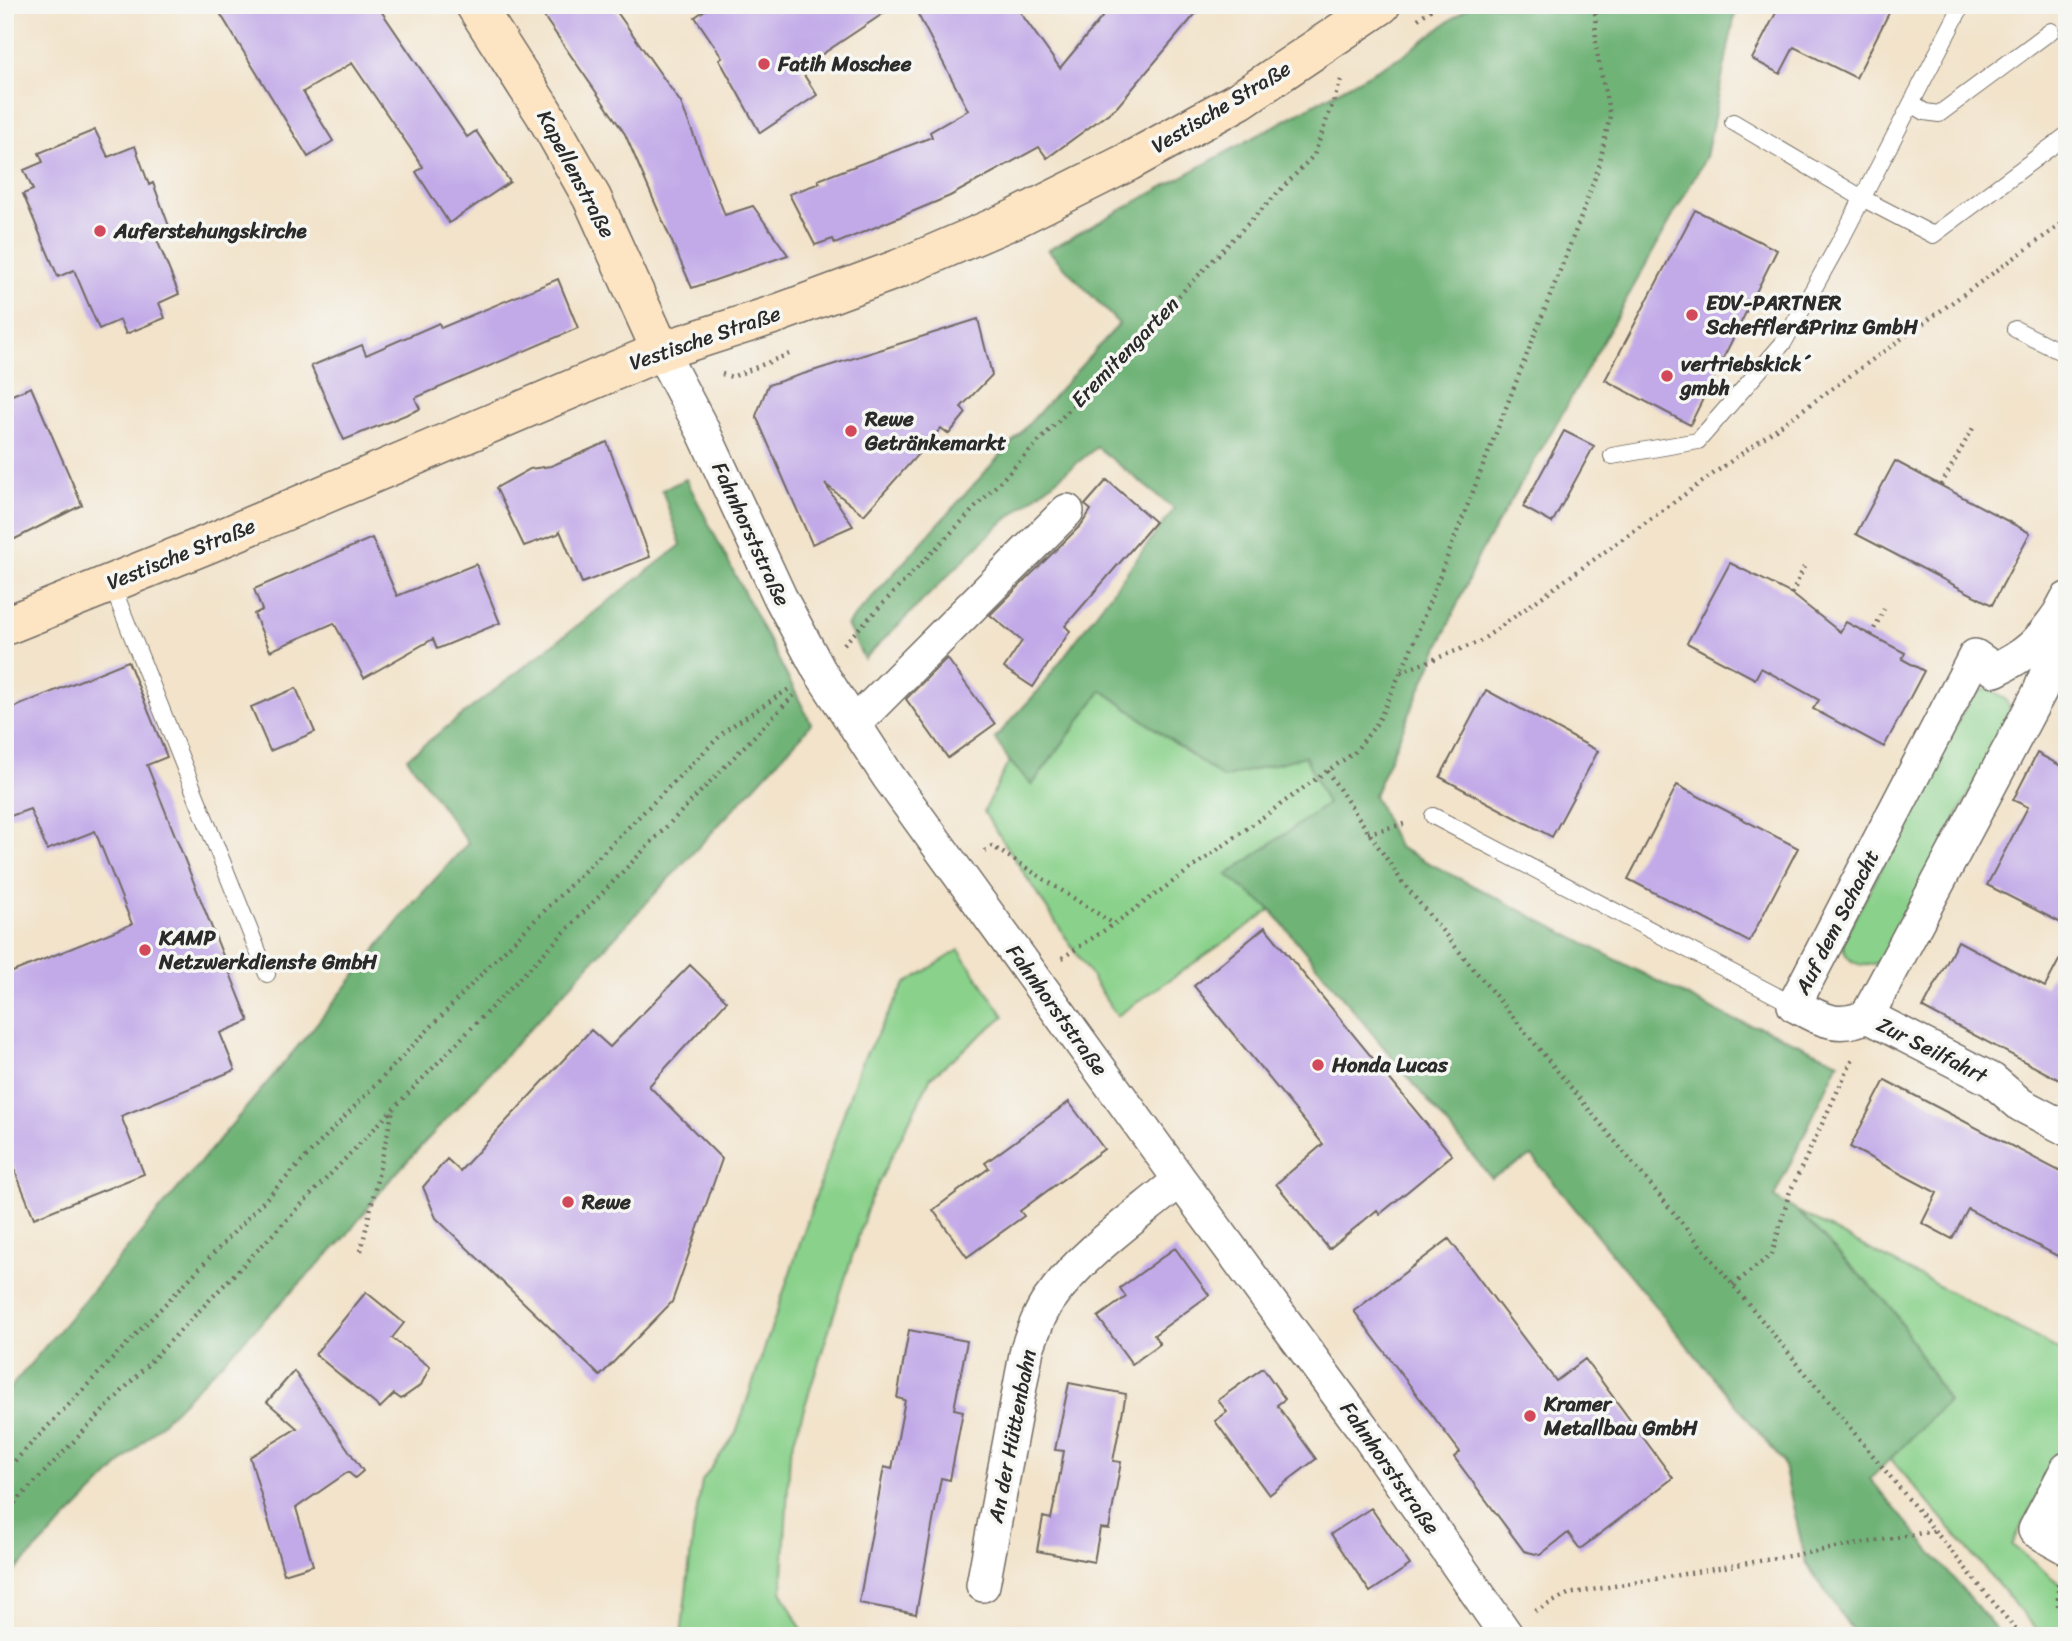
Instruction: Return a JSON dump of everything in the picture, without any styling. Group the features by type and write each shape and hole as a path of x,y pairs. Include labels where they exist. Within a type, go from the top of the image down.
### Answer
{"street":[{"name":"Kapellenstraße","path":"475,5 544,113 581,178 661,351"},
{"name":"Vestische Straße","path":"5,626 208,544 661,351 789,309 898,269 1014,219 1128,162 1240,100 1381,5"},
{"name":"Fahnhorststraße","path":"661,351 703,430 780,597 819,670 888,776 1362,1427 1505,1633"},
{"path":"854,724 1067,511"},
{"name":"Auf dem Schacht","path":"2063,607 2060,660 2040,691 1867,1016 1853,1023 1838,1024 1794,1005 1975,656 1995,670 2021,657 2040,641 2063,607"},
{"name":"Zur Seilfahrt","path":"1867,1016 1992,1080 2021,1105 2067,1129"},
{"name":"An der Hüttenbahn","path":"983,1585 1027,1349 1047,1302 1086,1258 1180,1180"},
{"path":"2067,1469 2035,1530 2067,1548"}],"lane":[{"path":"1612,456 1698,441 1784,342 1863,198 1962,5"},
{"path":"1912,104 1939,114 2051,31"},
{"path":"1733,122 1863,198 1933,235 2067,135"},
{"path":"2015,328 2067,355"},
{"path":"110,583 267,974"},
{"path":"1433,817 1794,1005"}],"path":[{"path":"1033,977 1114,924 1354,753 1378,722 1400,673 1599,166 1610,116 1596,48 1595,5"},
{"name":"Eremitengarten","path":"819,670 1314,155 1343,74"},
{"path":"1400,673 1479,642 2067,220"},
{"path":"1941,485 1973,428"},
{"path":"1792,594 1804,567"},
{"path":"1871,635 1884,609"},
{"path":"5,1513 819,670"},
{"path":"5,1471 495,960 727,729 819,670"},
{"path":"1327,771 1403,883 2021,1636"},
{"path":"1368,833 1433,817"},
{"path":"957,872 992,846 1114,924"},
{"path":"1733,1285 1772,1254 1789,1194 1850,1069 1867,1016"},
{"path":"361,1251 394,1108"},
{"path":"1505,1633 1568,1594 1934,1531"}],"green space":[{"path":"1471,5 1737,5 1706,157 1565,409 1479,555 1374,795 1398,847 1733,1020 1763,1028 1839,1062 1774,1197 1797,1211 1892,1308 1948,1401 1870,1479 2002,1636 1856,1636 1806,1563 1783,1462 1532,1156 1491,1178 1271,910 1227,875 1327,804 1305,756 1223,778 1102,690 1032,785 1009,761 995,738 1038,691 1174,509 1097,447 996,528 864,659 847,625 1119,324 1048,250 1402,56"},
{"path":"686,479 811,723 388,1182 343,1240 5,1581 5,1394 309,1033 409,908 468,843 407,758 681,545 662,490"},
{"path":"1990,689 2005,700 2010,716 1881,961 1868,965 1856,963 1847,956 1842,942 1972,695"},
{"path":"1102,690 1223,778 1305,755 1327,804 1227,875 1271,910 1117,1016 984,812 1009,761 1032,785"},
{"path":"959,950 1004,1016 931,1077 870,1200 790,1453 782,1592 805,1636 681,1636 702,1481 736,1433 860,1065 905,984"},
{"path":"1797,1211 2067,1354 2067,1438 2012,1545 2067,1590 2067,1636 2042,1636 1890,1458 1948,1401 1892,1308"}],"building":[{"path":"215,5 377,5 467,137 476,131 510,182 449,223 416,172 423,167 352,63 303,92 333,141 308,157"},
{"path":"536,5 612,5 681,103 725,215 753,206 788,255 692,288 625,134"},
{"name":"Fatih Moschee","path":"712,5 896,5 800,69 817,95 760,133 719,59 722,57 695,17"},
{"path":"913,5 1015,5 1060,68 1112,5 1203,5 1117,107 1047,158 1039,147 950,196 835,244 833,239 815,245 789,194 820,183 818,180 932,137 930,132 968,110"},
{"path":"1780,5 1893,5 1856,78 1794,47 1780,74 1752,59"},
{"name":"Auferstehungskirche","path":"95,130 108,157 135,146 149,185 153,183 170,229 155,235 179,294 159,303 165,318 126,334 120,320 99,329 74,270 58,277 23,194 33,190 24,170 43,162 39,153"},
{"name":"EDV-PARTNER Scheffler&Prinz GmbH","path":"1695,210 1777,250 1690,425 1605,380"},
{"path":"558,279 578,328 415,398 420,409 344,440 311,366 362,345 366,355 439,323 441,328"},
{"name":"Rewe Getränkemarkt","path":"978,319 992,375 961,407 966,413 949,434 941,428 864,515 825,484 853,526 812,544 756,416 768,385"},
{"path":"31,387 82,505 5,544 5,398"},
{"path":"1564,431 1594,446 1552,523 1523,507"},
{"path":"607,442 650,557 582,583 560,531 524,546 496,488 530,469 551,466"},
{"path":"1895,461 2030,533 1992,605 1856,534"},
{"path":"1107,480 1155,522 1065,626 1070,631 1033,687 1004,668 1022,641 990,615 1081,525 1091,510 1085,505"},
{"path":"372,538 397,596 476,564 500,623 437,649 433,639 364,678 334,623 270,651 254,614 262,610 254,589"},
{"path":"1730,563 1792,594 1840,632 1846,622 1905,653 1902,659 1924,671 1884,747 1813,709 1819,700 1761,668 1755,679 1687,643"},
{"path":"947,658 995,724 948,758 906,699"},
{"name":"KAMP Netzwerkdienste GmbH","path":"128,661 167,757 147,765 249,1021 220,1033 235,1070 121,1116 144,1174 34,1218 5,1146 5,975 132,924 95,831 47,850 30,809 5,818 5,711"},
{"path":"296,688 315,732 270,751 251,707"},
{"path":"1486,690 1598,751 1552,837 1440,777"},
{"path":"2037,753 2067,769 2067,926 1987,885 2028,807 2013,800"},
{"path":"1677,785 1798,848 1749,942 1628,879"},
{"name":"Honda Lucas","path":"1265,927 1452,1155 1380,1214 1377,1210 1329,1249 1276,1184 1323,1144 1194,986"},
{"path":"1958,941 2045,987 2067,945 2067,1084 1923,1008"},
{"name":"Rewe","path":"690,965 727,1001 649,1086 722,1159 672,1302 600,1376 436,1218 423,1187 447,1159 460,1171 591,1030 610,1047"},
{"path":"1885,1080 2067,1175 2067,1261 1968,1209 1952,1239 1922,1223 1937,1193 1850,1147"},
{"path":"1069,1102 1104,1149 1020,1211 1024,1216 967,1257 933,1210 989,1168 985,1163"},
{"name":"Kramer Metallbau GmbH","path":"1449,1239 1556,1381 1585,1359 1673,1478 1580,1549 1568,1533 1540,1555 1524,1551 1454,1457 1460,1452 1354,1311"},
{"path":"1175,1248 1209,1295 1154,1335 1160,1344 1132,1364 1098,1317 1126,1297 1120,1288"},
{"path":"366,1292 404,1323 392,1338 430,1367 421,1385 401,1399 394,1394 380,1408 315,1354"},
{"path":"909,1330 967,1341 954,1409 963,1411 950,1480 941,1478 916,1614 859,1603 884,1467 892,1469 905,1400 897,1398"},
{"path":"1263,1368 1285,1399 1277,1405 1316,1459 1269,1495 1215,1421 1227,1412 1218,1400"},
{"path":"294,1371 363,1471 355,1478 348,1472 296,1508 313,1565 284,1574 250,1457 297,1428 267,1402"},
{"path":"1069,1383 1126,1394 1113,1461 1121,1462 1109,1529 1100,1528 1094,1562 1037,1551 1043,1517 1051,1519 1058,1485 1064,1451 1055,1450"},
{"path":"1371,1508 1410,1565 1370,1592 1331,1534"}],"place":[{"name":"Fatih Moschee","path":"764,64"},
{"name":"Auferstehungskirche","path":"100,231"},
{"name":"EDV-PARTNER Scheffler&Prinz GmbH","path":"1692,315"},
{"name":"vertriebskick´ gmbh","path":"1667,376"},
{"name":"Rewe Getränkemarkt","path":"851,431"},
{"name":"KAMP Netzwerkdienste GmbH","path":"145,950"},
{"name":"Honda Lucas","path":"1318,1065"},
{"name":"Rewe","path":"568,1202"},
{"name":"Kramer Metallbau GmbH","path":"1530,1416"}]}
